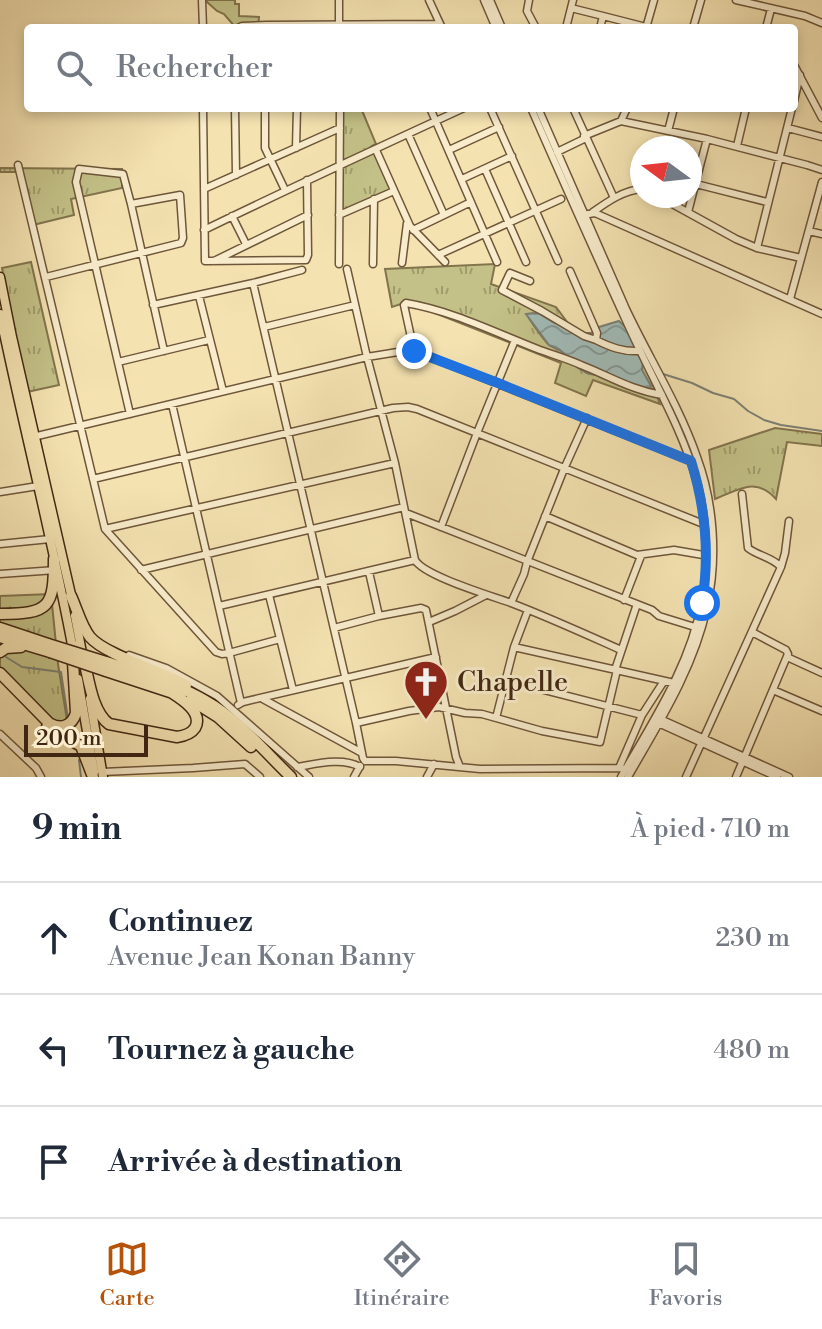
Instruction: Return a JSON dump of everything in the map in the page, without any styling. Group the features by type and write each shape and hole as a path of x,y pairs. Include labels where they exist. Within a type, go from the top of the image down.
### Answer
{"highway":[{"path":"0,614 30,613 44,607 52,595 55,566"},
{"path":"71,596 89,636 95,642 186,685 243,730 291,777"},
{"path":"0,628 45,648"},
{"path":"0,637 185,690 207,701"},
{"path":"0,673 49,723 64,727 74,720 76,713 73,638"},
{"path":"0,652 14,646 45,648"},
{"path":"84,660 97,707 104,722 109,724 177,737 188,735 197,723 196,715 191,707 169,691"},
{"path":"106,667 197,703 211,712 282,777"},
{"path":"0,681 44,725 81,746 98,776"}],"main road":[{"path":"0,277 38,486 73,638 98,776"},
{"path":"0,314 71,596 73,638 84,660 98,776"}],"street":[{"path":"202,0 203,24"},
{"path":"339,0 339,24"},
{"path":"429,0 440,24"},
{"path":"487,0 495,24"},
{"path":"487,0 500,24"},
{"path":"529,0 527,11 534,24"},
{"path":"647,24 654,0"},
{"path":"694,24 701,0"},
{"path":"736,0 759,3 822,23"},
{"path":"567,24 572,4 632,24"},
{"path":"767,24 771,9"},
{"path":"601,24 603,16"},
{"path":"798,72 822,118"},
{"path":"798,84 800,75"},
{"path":"203,112 204,260 306,260 307,180"},
{"path":"235,112 236,175"},
{"path":"265,112 265,146 285,190"},
{"path":"296,148 297,112"},
{"path":"339,264 340,112"},
{"path":"432,112 497,262"},
{"path":"204,230 455,112"},
{"path":"492,112 558,261"},
{"path":"533,112 654,372 688,433 709,504 707,606 656,719 621,777"},
{"path":"540,112 639,351 645,364 654,372 662,395 695,460 710,556"},
{"path":"575,112 614,198"},
{"path":"621,121 625,112"},
{"path":"668,131 673,112"},
{"path":"737,146 745,112"},
{"path":"757,248 791,112"},
{"path":"557,152 621,121 737,146 822,170"},
{"path":"449,150 499,127"},
{"path":"204,189 340,128"},
{"path":"788,128 822,137"},
{"path":"408,134 444,215"},
{"path":"702,159 707,139"},
{"path":"376,150 407,221 445,262"},
{"path":"462,179 512,156"},
{"path":"18,165 105,529 216,652 229,653 280,639"},
{"path":"130,414 76,182 79,169 123,174 164,351"},
{"path":"485,169 526,262"},
{"path":"790,299 822,182"},
{"path":"702,186 767,202"},
{"path":"339,215 394,191"},
{"path":"581,215 593,212 630,191"},
{"path":"46,277 182,241 180,195 131,204"},
{"path":"373,264 374,199"},
{"path":"438,255 561,199"},
{"path":"413,230 471,202"},
{"path":"680,208 757,248 801,258"},
{"path":"688,212 689,208"},
{"path":"593,212 822,314"},
{"path":"211,262 308,215"},
{"path":"232,216 246,244"},
{"path":"402,263 407,221"},
{"path":"809,231 822,234"},
{"path":"347,269 419,567 621,650"},
{"path":"153,305 302,270"},
{"path":"570,271 597,333 596,340"},
{"path":"530,281 510,273 502,290 608,347 639,351"},
{"path":"253,283 365,761"},
{"path":"199,296 223,391"},
{"path":"414,351 406,303 461,318 587,367 619,383 662,395"},
{"path":"264,327 355,305"},
{"path":"118,362 209,340"},
{"path":"441,527 515,340"},
{"path":"30,438 367,357 414,351 695,460"},
{"path":"172,404 241,703"},
{"path":"93,479 381,411 412,408 706,525"},
{"path":"511,603 587,418"},
{"path":"105,529 395,463"},
{"path":"0,492 38,486"},
{"path":"742,494 748,548 781,567"},
{"path":"141,570 310,529 405,510 654,611 659,616 698,628"},
{"path":"545,516 641,556 674,550 710,556"},
{"path":"686,777 781,567 789,521"},
{"path":"0,544 50,539"},
{"path":"624,600 641,556"},
{"path":"219,606 415,560"},
{"path":"0,574 55,566"},
{"path":"369,572 379,616"},
{"path":"269,595 293,690"},
{"path":"429,622 486,595"},
{"path":"356,723 439,707 600,742 621,650 637,604"},
{"path":"334,628 424,608 460,767"},
{"path":"496,718 514,647 528,610"},
{"path":"656,719 680,684 698,628"},
{"path":"736,777 787,657 786,650 752,632"},
{"path":"514,647 674,683"},
{"path":"110,650 144,659 207,689 309,777"},
{"path":"233,709 241,703 436,657"},
{"path":"787,657 822,673"},
{"path":"505,680 642,715"},
{"path":"626,771 642,715 664,681"},
{"path":"773,690 822,711"},
{"path":"263,698 362,753"},
{"path":"656,719 779,776 789,777"},
{"path":"0,734 36,768 41,777"},
{"path":"365,761 480,769 626,771"},
{"path":"354,777 365,761"},
{"path":"297,767 327,763 352,763 360,767"},
{"path":"98,776 245,764 260,777"},
{"path":"427,777 434,764"},
{"path":"529,777 534,768"},
{"path":"476,777 480,769"},
{"path":"580,777 585,769"}],"green space":[{"path":"235,0 235,4 239,4 239,16 259,17 258,24 233,24 207,2"},
{"path":"343,112 363,112 376,144 372,146 391,189 342,211"},
{"path":"0,168 122,169 122,188 71,199 74,215 33,225 21,172 0,172"},
{"path":"31,262 59,385 27,392 2,268"},
{"path":"495,264 491,284 556,307 573,330 538,313 527,314 549,345 561,351 582,370 597,375 642,370 643,360 660,404 593,380 586,396 555,383 561,363 407,302 392,307 385,269"},
{"path":"775,428 822,434 822,446 787,442 776,499 761,488 747,487 715,499 709,450"},
{"path":"51,594 65,722 44,722 0,678 0,596"}],"water":[{"path":"538,313 583,333 591,333 619,321 643,360 642,370 651,386 650,390 640,390 609,375 589,374 578,368 560,350 549,345 526,314"}],"waterway":[{"path":"663,374 734,399 764,420 822,431"},
{"path":"6,657 22,667 61,672 68,719"},
{"path":"79,760 81,777"}],"place":[{"name":"Chapelle","path":"426,721"}],"route":[{"path":"414,351 691,461 706,525 706,579 702,603"}]}
